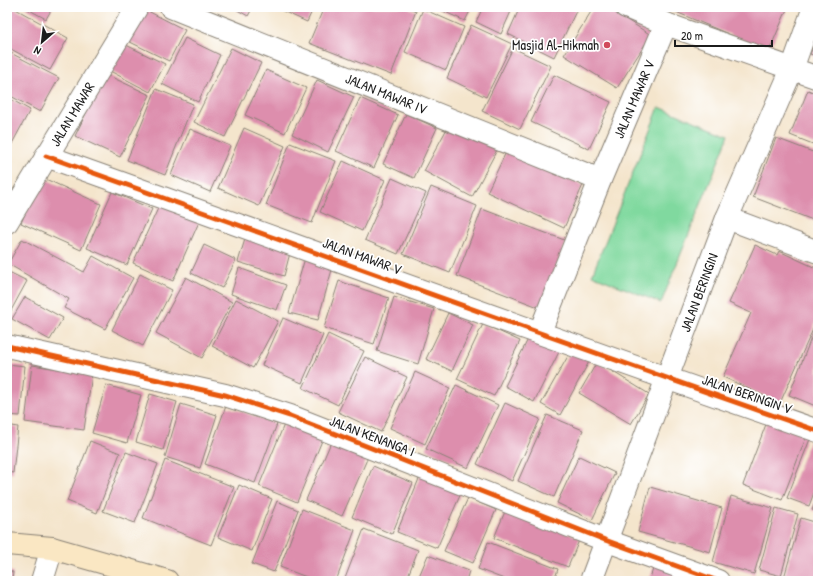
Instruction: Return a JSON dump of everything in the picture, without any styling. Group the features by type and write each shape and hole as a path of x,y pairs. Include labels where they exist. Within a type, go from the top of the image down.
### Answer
{"main road":[{"path":"7,544 52,548 166,581"}],"street":[{"name":"JALAN MAWAR","path":"7,222 137,7"},
{"name":"JALAN MAWAR IV","path":"171,7 600,180"},
{"path":"626,7 666,24 818,78"},
{"name":"JALAN BERINGIN","path":"591,581 605,540 668,380 727,218 792,69 814,7"},
{"name":"JALAN MAWAR V","path":"540,332 600,180 666,24"},
{"name":"JALAN MAWAR V","path":"46,156 540,332 668,380"},
{"path":"727,218 818,252"},
{"name":"JALAN KENANGA I","path":"7,346 232,397 290,416 605,540 718,581"},
{"name":"JALAN BERINGIN V","path":"668,380 818,431"},
{"path":"42,581 52,548"}],"green space":[{"path":"659,107 729,135 661,303 592,275"}],"building":[{"path":"7,7 12,7 68,38 50,70 7,47"},
{"path":"24,7 53,7 46,19"},
{"path":"232,7 253,7 248,16"},
{"path":"274,7 314,7 307,22"},
{"path":"324,7 407,7 416,11 391,75 309,43"},
{"path":"434,7 472,7 465,21"},
{"path":"483,7 513,7 501,34 476,22"},
{"path":"520,7 578,7 554,57 508,34"},
{"name":"Masjid Al-Hikmah","path":"594,7 606,7 651,35 617,88 564,55"},
{"path":"664,7 788,7 769,51"},
{"path":"142,8 185,30 169,61 126,40"},
{"path":"423,9 464,27 446,70 405,52"},
{"path":"471,25 512,44 486,97 447,78"},
{"path":"818,35 818,57 810,54"},
{"path":"185,38 220,55 198,102 162,84"},
{"path":"124,44 165,64 150,92 110,71"},
{"path":"231,48 261,63 225,137 194,122"},
{"path":"513,48 551,66 520,129 482,111"},
{"path":"7,51 59,78 40,112 7,94"},
{"path":"266,70 306,88 285,133 245,115"},
{"path":"105,74 150,95 120,157 75,136"},
{"path":"554,75 611,102 589,149 531,122"},
{"path":"317,80 354,97 328,152 292,134"},
{"path":"156,89 193,104 165,175 127,160"},
{"path":"808,90 818,94 818,146 790,135"},
{"path":"7,97 30,110 7,153"},
{"path":"360,98 398,115 374,168 336,151"},
{"path":"406,114 437,128 414,178 383,164"},
{"path":"450,123 498,148 472,197 424,171"},
{"path":"244,128 285,146 259,206 218,188"},
{"path":"190,129 230,146 210,192 171,175"},
{"path":"776,138 818,154 818,222 753,197"},
{"path":"290,143 336,161 312,223 266,205"},
{"path":"507,150 583,185 564,228 487,192"},
{"path":"343,161 385,180 362,231 320,212"},
{"path":"41,177 101,204 81,250 21,223"},
{"path":"392,178 426,193 398,254 365,240"},
{"path":"431,187 477,206 450,273 403,254"},
{"path":"112,192 152,209 127,265 87,248"},
{"path":"160,204 199,222 173,281 133,263"},
{"path":"482,209 567,241 541,308 457,276"},
{"path":"246,236 291,249 284,276 238,262"},
{"path":"22,239 84,272 93,256 133,278 105,329 64,308 69,299 8,264"},
{"path":"204,245 236,260 222,288 191,273"},
{"path":"755,245 777,255 779,251 818,269 818,318 780,403 723,377 751,313 729,303"},
{"path":"305,258 333,266 318,320 289,313"},
{"path":"239,268 286,285 277,310 231,294"},
{"path":"7,271 27,281 7,318"},
{"path":"140,274 172,290 143,346 112,330"},
{"path":"186,277 232,302 202,358 156,333"},
{"path":"339,281 389,298 374,344 324,328"},
{"path":"25,297 63,318 50,340 12,319"},
{"path":"394,297 434,309 418,364 377,351"},
{"path":"236,299 278,321 253,368 212,346"},
{"path":"448,313 473,325 452,371 426,359"},
{"path":"283,318 323,335 302,383 262,365"},
{"path":"483,324 520,341 494,396 457,379"},
{"path":"815,328 818,329 818,407 789,395"},
{"path":"328,334 364,351 338,405 303,388"},
{"path":"530,335 560,350 534,402 505,386"},
{"path":"572,349 590,360 560,415 541,404"},
{"path":"365,357 407,377 381,432 338,412"},
{"path":"597,362 649,394 631,424 579,393"},
{"path":"7,364 25,366 20,416 7,415"},
{"path":"32,365 92,374 84,430 25,422"},
{"path":"415,372 450,388 425,444 390,428"},
{"path":"106,385 141,395 127,443 92,433"},
{"path":"456,385 498,405 468,468 426,449"},
{"path":"150,394 177,402 163,450 136,442"},
{"path":"505,403 540,419 512,481 477,464"},
{"path":"181,404 217,415 200,468 165,457"},
{"path":"226,406 277,424 255,483 205,464"},
{"path":"547,415 583,430 554,497 518,481"},
{"path":"768,419 807,435 782,500 743,485"},
{"path":"285,422 323,438 297,502 259,486"},
{"path":"7,425 18,427 13,473 7,472"},
{"path":"812,434 818,436 818,482 809,506 787,498"},
{"path":"332,440 368,457 342,516 306,500"},
{"path":"90,441 120,453 97,513 67,501"},
{"path":"126,452 158,464 135,523 103,511"},
{"path":"579,456 615,473 592,520 557,503"},
{"path":"165,460 234,487 211,545 143,518"},
{"path":"373,466 413,483 392,534 352,517"},
{"path":"421,474 462,491 437,548 397,532"},
{"path":"7,485 10,510 7,510"},
{"path":"239,485 272,499 252,551 218,537"},
{"path":"650,487 722,508 710,552 638,532"},
{"path":"818,495 818,512 812,510"},
{"path":"731,496 773,508 754,574 713,562"},
{"path":"468,498 496,510 473,563 444,551"},
{"path":"277,501 298,510 274,572 252,564"},
{"path":"776,508 798,514 781,576 759,570"},
{"path":"302,509 355,530 336,581 317,581 280,567"},
{"path":"506,509 580,538 568,567 494,538"},
{"path":"801,518 818,523 818,575 816,581 783,581"},
{"path":"364,529 418,550 406,581 344,581"},
{"path":"488,542 558,569 554,581 509,581 478,569"},
{"path":"428,555 469,571 466,581 417,581"},
{"path":"655,563 710,581 649,581"},
{"path":"7,571 13,572 12,581 7,581"}],"cycle path":[{"path":"46,156 528,329 818,431"},
{"path":"7,346 225,395 290,416 605,540 718,581"}],"place":[{"name":"Masjid Al-Hikmah","path":"607,45"}]}
